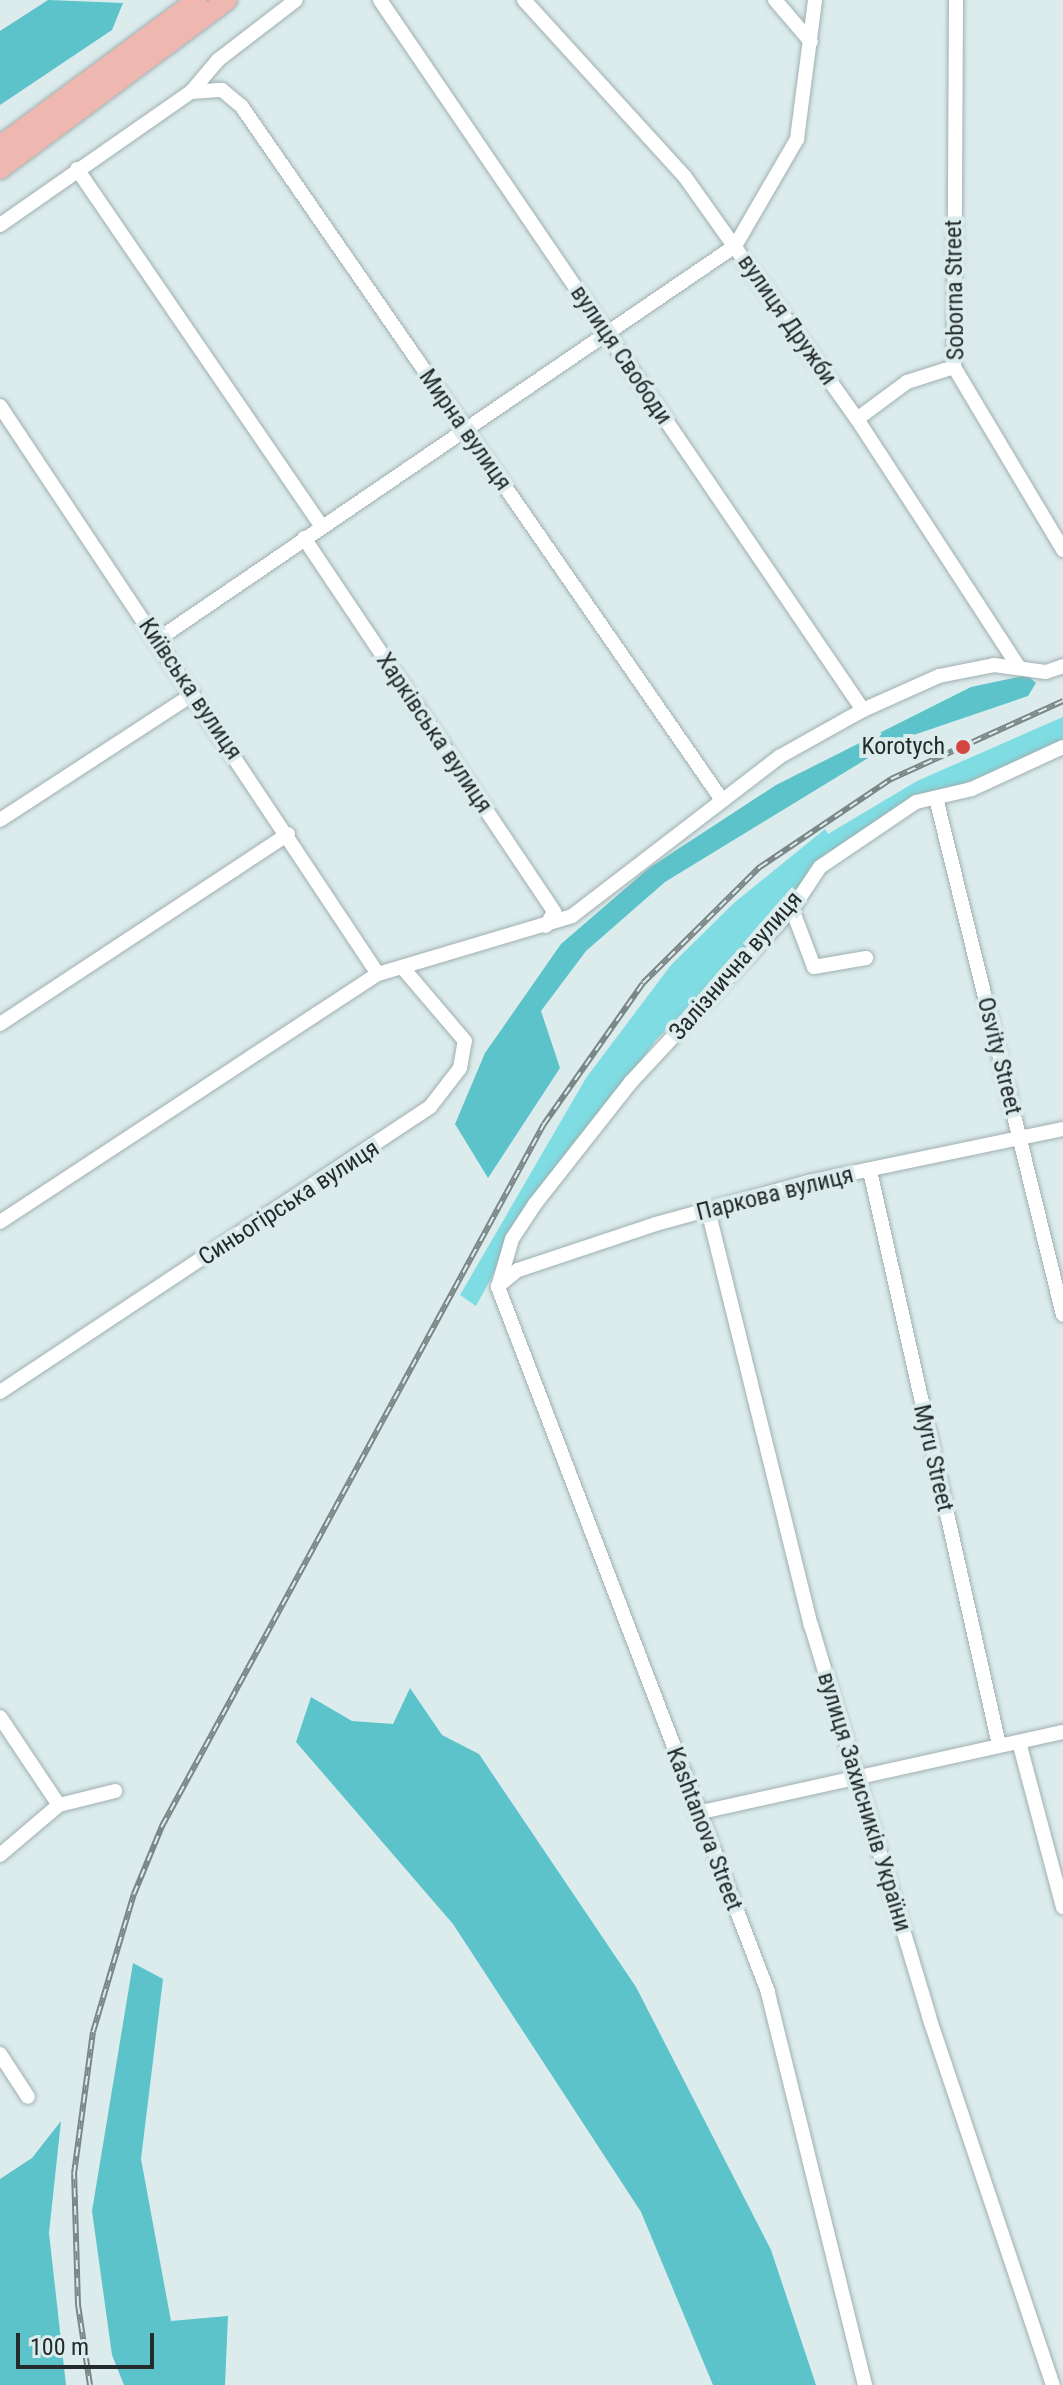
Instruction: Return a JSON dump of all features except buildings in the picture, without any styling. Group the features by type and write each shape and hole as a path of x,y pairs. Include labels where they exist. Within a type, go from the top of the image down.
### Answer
{"highway":[{"path":"0,146 197,0"},
{"path":"0,169 227,0"}],"street":[{"path":"0,225 191,92 218,60 296,0"},
{"name":"вулиця Свободи","path":"380,0 863,710"},
{"name":"вулиця Дружби","path":"524,0 611,90 735,246 857,419 1018,666"},
{"path":"775,0 811,42"},
{"path":"157,640 735,246 797,139 815,0"},
{"name":"Soborna Street","path":"956,0 954,367 1063,550"},
{"name":"Мирна вулиця","path":"191,92 216,88 238,101 469,428 722,800"},
{"path":"77,169 321,526"},
{"path":"857,419 907,382 954,367"},
{"name":"Київська вулиця","path":"0,406 288,834 378,974"},
{"name":"Харківська вулиця","path":"304,538 554,912 546,926"},
{"path":"0,1222 378,974 546,926 595,901 722,800 863,710 939,676 1018,666 1063,666"},
{"path":"0,820 193,694"},
{"name":"Залізнична вулиця","path":"498,1287 512,1239 535,1204 631,1082 792,909 841,848 906,807 1063,747"},
{"name":"Osvity Street","path":"936,798 1063,1315"},
{"path":"0,1024 288,834"},
{"path":"792,909 817,969 866,958"},
{"name":"Синьогірська вулиця","path":"0,1392 430,1107 460,1068 465,1041 402,967"},
{"name":"Паркова вулиця","path":"498,1287 518,1270 708,1210 1063,1129"},
{"name":"Myru Street","path":"870,1171 999,1745"},
{"name":"вулиця Захисників України","path":"708,1210 857,1778 1053,2385"},
{"name":"Kashtanova Street","path":"498,1287 768,1992 865,2385"},
{"path":"0,1717 59,1805"},
{"path":"697,1813 1063,1732"},
{"path":"1019,1742 1063,1907"},
{"path":"0,1855 59,1805 115,1791"},
{"path":"0,2054 28,2097"}],"shaded area":[{"path":"48,0 123,3 112,30 0,105 0,31"},
{"path":"1027,675 1036,683 1028,696 896,741 665,882 586,951 541,1011 560,1068 488,1178 455,1124 485,1053 561,944 649,868 776,785 971,687"},
{"path":"1063,717 1063,743 930,797 842,848 656,1040 517,1231 476,1306 460,1295 586,1078 671,965 734,903 825,829 828,834 917,781"},
{"path":"410,1688 442,1735 479,1754 636,1987 771,2250 816,2385 713,2385 641,2212 453,1924 296,1742 311,1697 352,1721 393,1724"},
{"path":"133,1963 163,1979 141,2159 171,2321 228,2316 225,2385 124,2385 112,2355 92,2211"},
{"path":"61,2121 49,2233 66,2385 0,2385 0,2179 32,2158"}],"railway":[{"path":"90,2385 78,2305 74,2174 93,2032 134,1894 162,1826 544,1124 643,983 760,867 891,779 1063,701"}],"place":[{"name":"Korotych","path":"963,747"}]}
